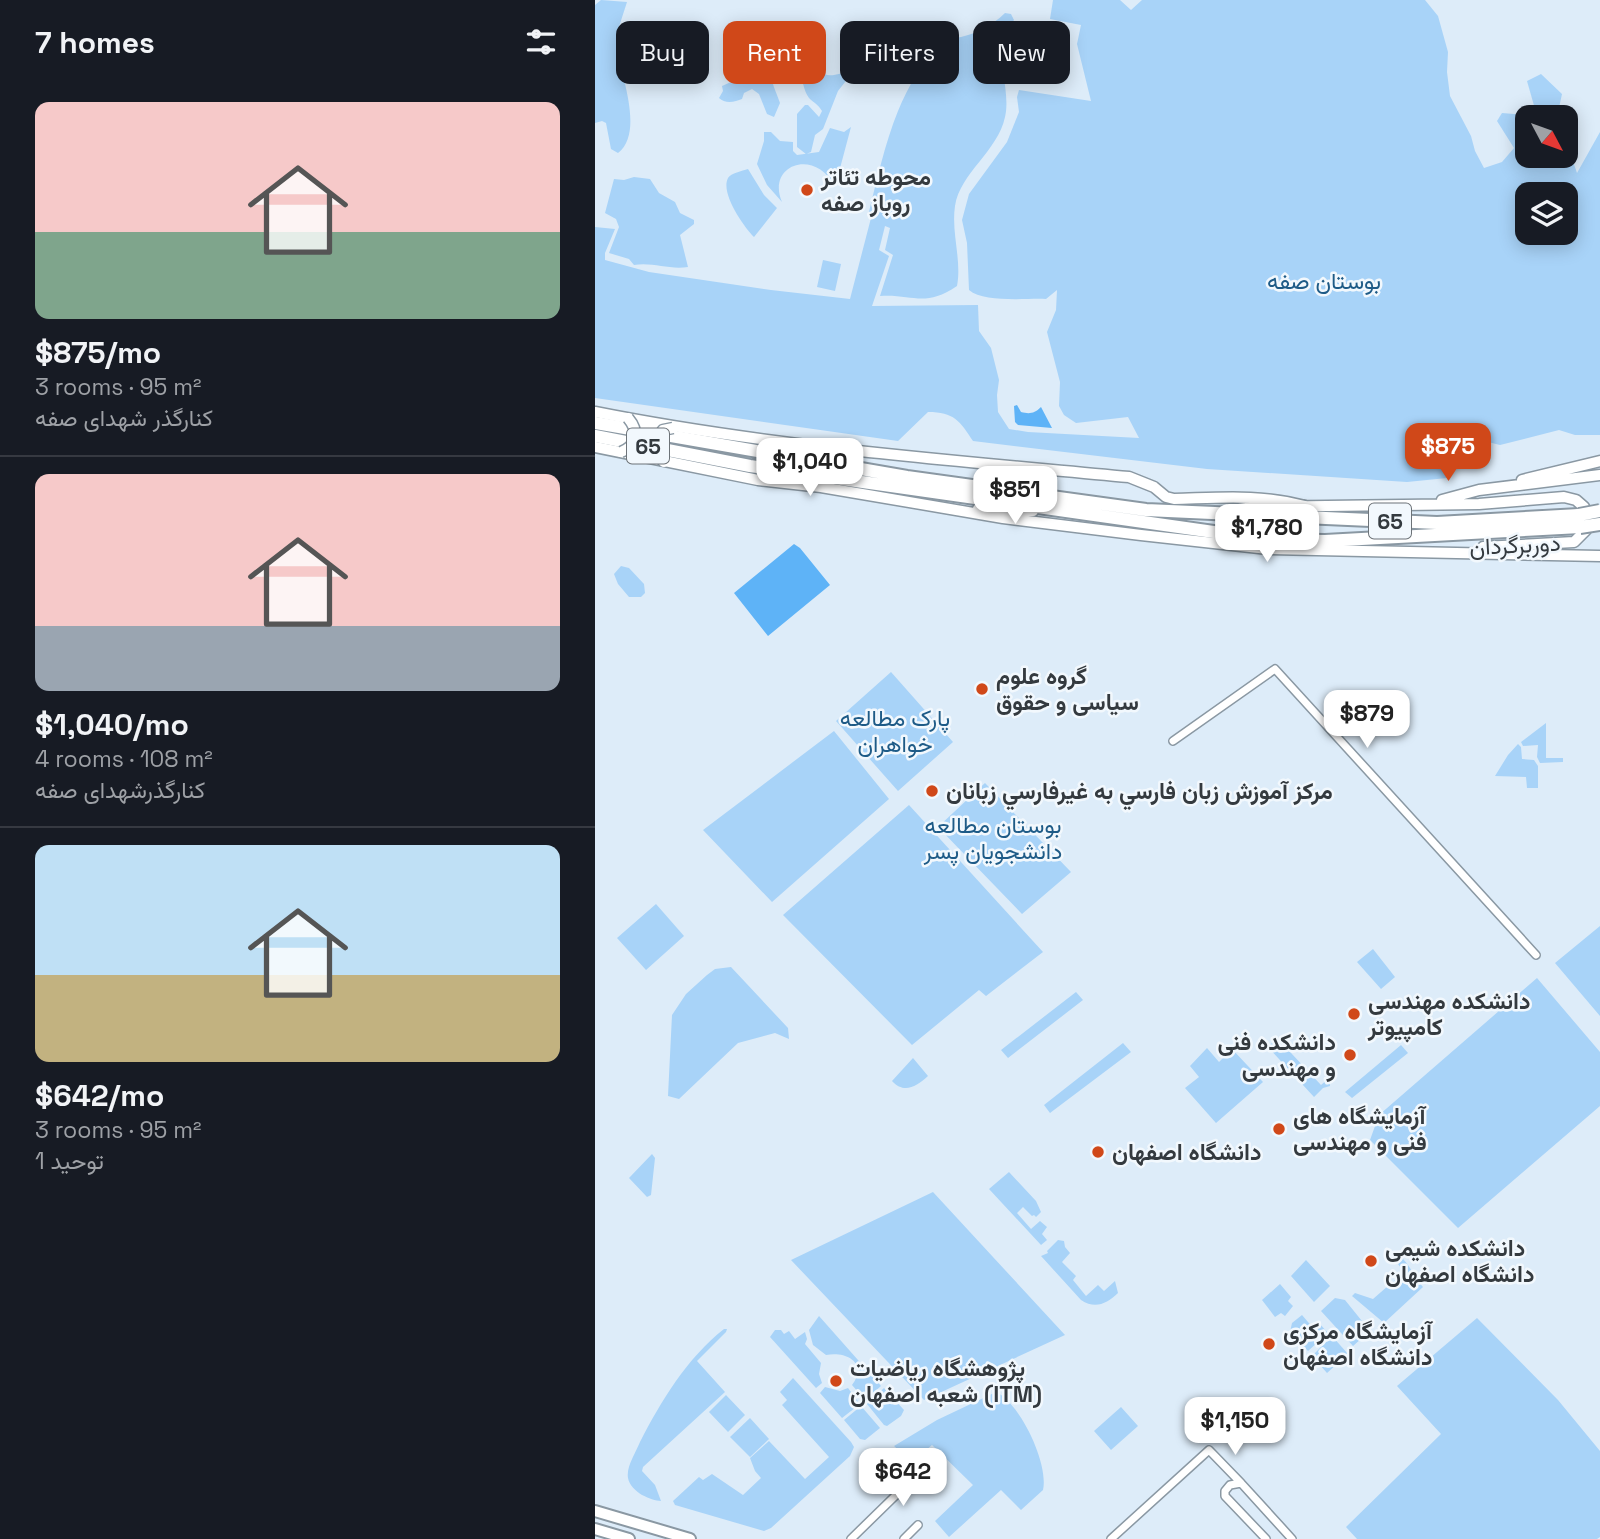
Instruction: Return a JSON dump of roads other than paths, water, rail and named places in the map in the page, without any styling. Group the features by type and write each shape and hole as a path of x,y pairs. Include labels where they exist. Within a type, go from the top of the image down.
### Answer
{"highway":[{"name":"65","path":"595,423 907,477 1146,509 1200,514 1437,523 1580,521 1600,524"},
{"name":"65","path":"595,436 764,468 1270,540 1325,541 1580,521 1600,511"}],"main road":[{"path":"595,412 673,428 823,448 1129,477 1174,499 1253,497 1305,506"},
{"path":"621,452 631,447 636,439 634,426 628,418"},
{"path":"664,462 657,454 656,441 663,430 673,428"},
{"path":"595,447 758,480 821,487 1016,520 1268,549 1600,556"},
{"path":"700,456 760,472 934,506 1092,516"},
{"path":"1200,514 1254,507 1425,504 1600,461"},
{"path":"1479,491 1600,475"},
{"name":"دوربرگردان","path":"1402,550 1568,543 1579,539 1586,530 1587,513 1576,500 1564,497 1425,504"},
{"path":"595,1511 690,1539"},
{"path":"595,1529 629,1539"}],"street":[{"path":"1173,741 1275,669 1536,955"},
{"path":"1111,1539 1209,1450 1292,1539"},
{"path":"851,1539 935,1457"},
{"path":"1241,1483 1230,1485 1225,1496 1266,1539"},
{"path":"904,1539 918,1525"}],"water":[{"path":"1017,405 1021,412 1027,413 1041,407 1052,428 1018,425 1015,422 1014,406"},
{"path":"794,544 830,585 768,636 734,593"}],"place":[{"name":"محوطه تئاتر روباز صفه","path":"807,190"},
{"name":"گروه علوم سیاسی و حقوق","path":"982,689"},
{"name":"مرکز آموزش زبان فارسي به غيرفارسي زبانان","path":"932,791"},
{"name":"دانشکده مهندسی کامپیوتر","path":"1354,1014"},
{"name":"دانشکده فنی و مهندسی","path":"1350,1055"},
{"name":"آزمایشگاه های فنی و مهندسی","path":"1279,1129"},
{"name":"دانشگاه اصفهان","path":"1098,1152"},
{"name":"دانشکده شیمی دانشگاه اصفهان","path":"1371,1261"},
{"name":"آزمایشگاه مرکزی دانشگاه اصفهان","path":"1269,1344"},
{"name":"پژوهشگاه رياضيات شعبه اصفهان (ITM)","path":"836,1381"}],"park label":[{"name":"بوستان صفه","path":"1324,281"},
{"name":"پارک مطالعه خواهران","path":"895,731"},
{"name":"بوستان مطالعه دانشجویان پسر","path":"993,838"}]}
